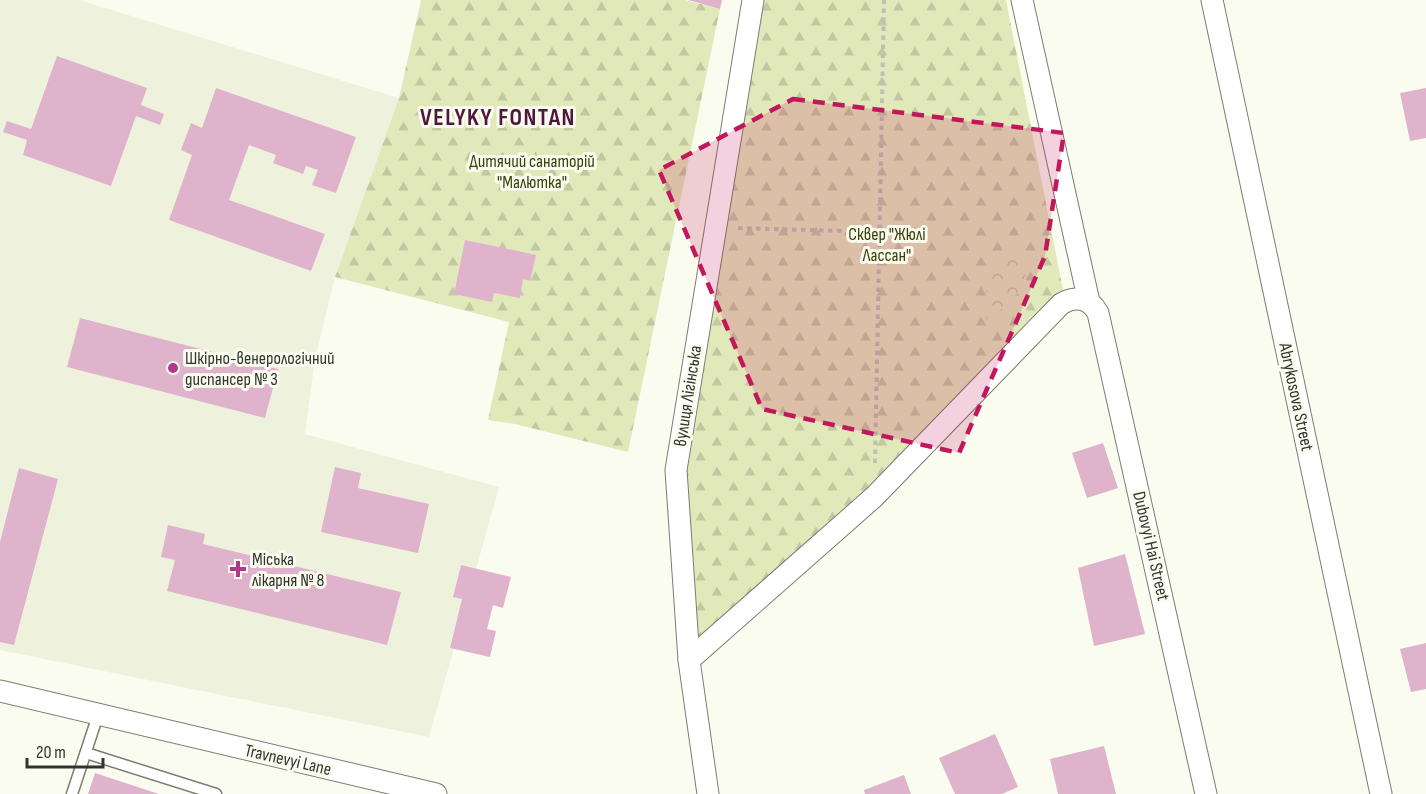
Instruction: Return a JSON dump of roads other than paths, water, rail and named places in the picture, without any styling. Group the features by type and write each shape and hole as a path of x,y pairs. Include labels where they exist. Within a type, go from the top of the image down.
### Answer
{"street":[{"name":"вулиця Лігінська","path":"708,794 689,660 676,470 753,0"},
{"name":"Dubovyi Hai Street","path":"1022,0 1089,302 1098,314 1206,794"},
{"name":"Abrykosova Street","path":"1212,0 1381,794"},
{"path":"689,660 874,497 1061,304 1074,298 1089,302"},
{"name":"Travnevyi Lane","path":"0,691 98,715 347,784 436,794"}],"lane":[{"path":"72,794 98,715"},
{"path":"86,753 216,794"}],"place":[{"name":"Шкірно-венерологічний диспансер № 3","path":"173,368"},
{"name":"Міська лікарня № 8","path":"238,569"}],"district":[{"name":"VELYKY FONTAN","path":"498,117"}],"park label":[{"name":"Дитячий санаторій \"Малютка\"","path":"532,171"},
{"name":"Сквер \"Жюлі Лассан\"","path":"887,244"}]}
